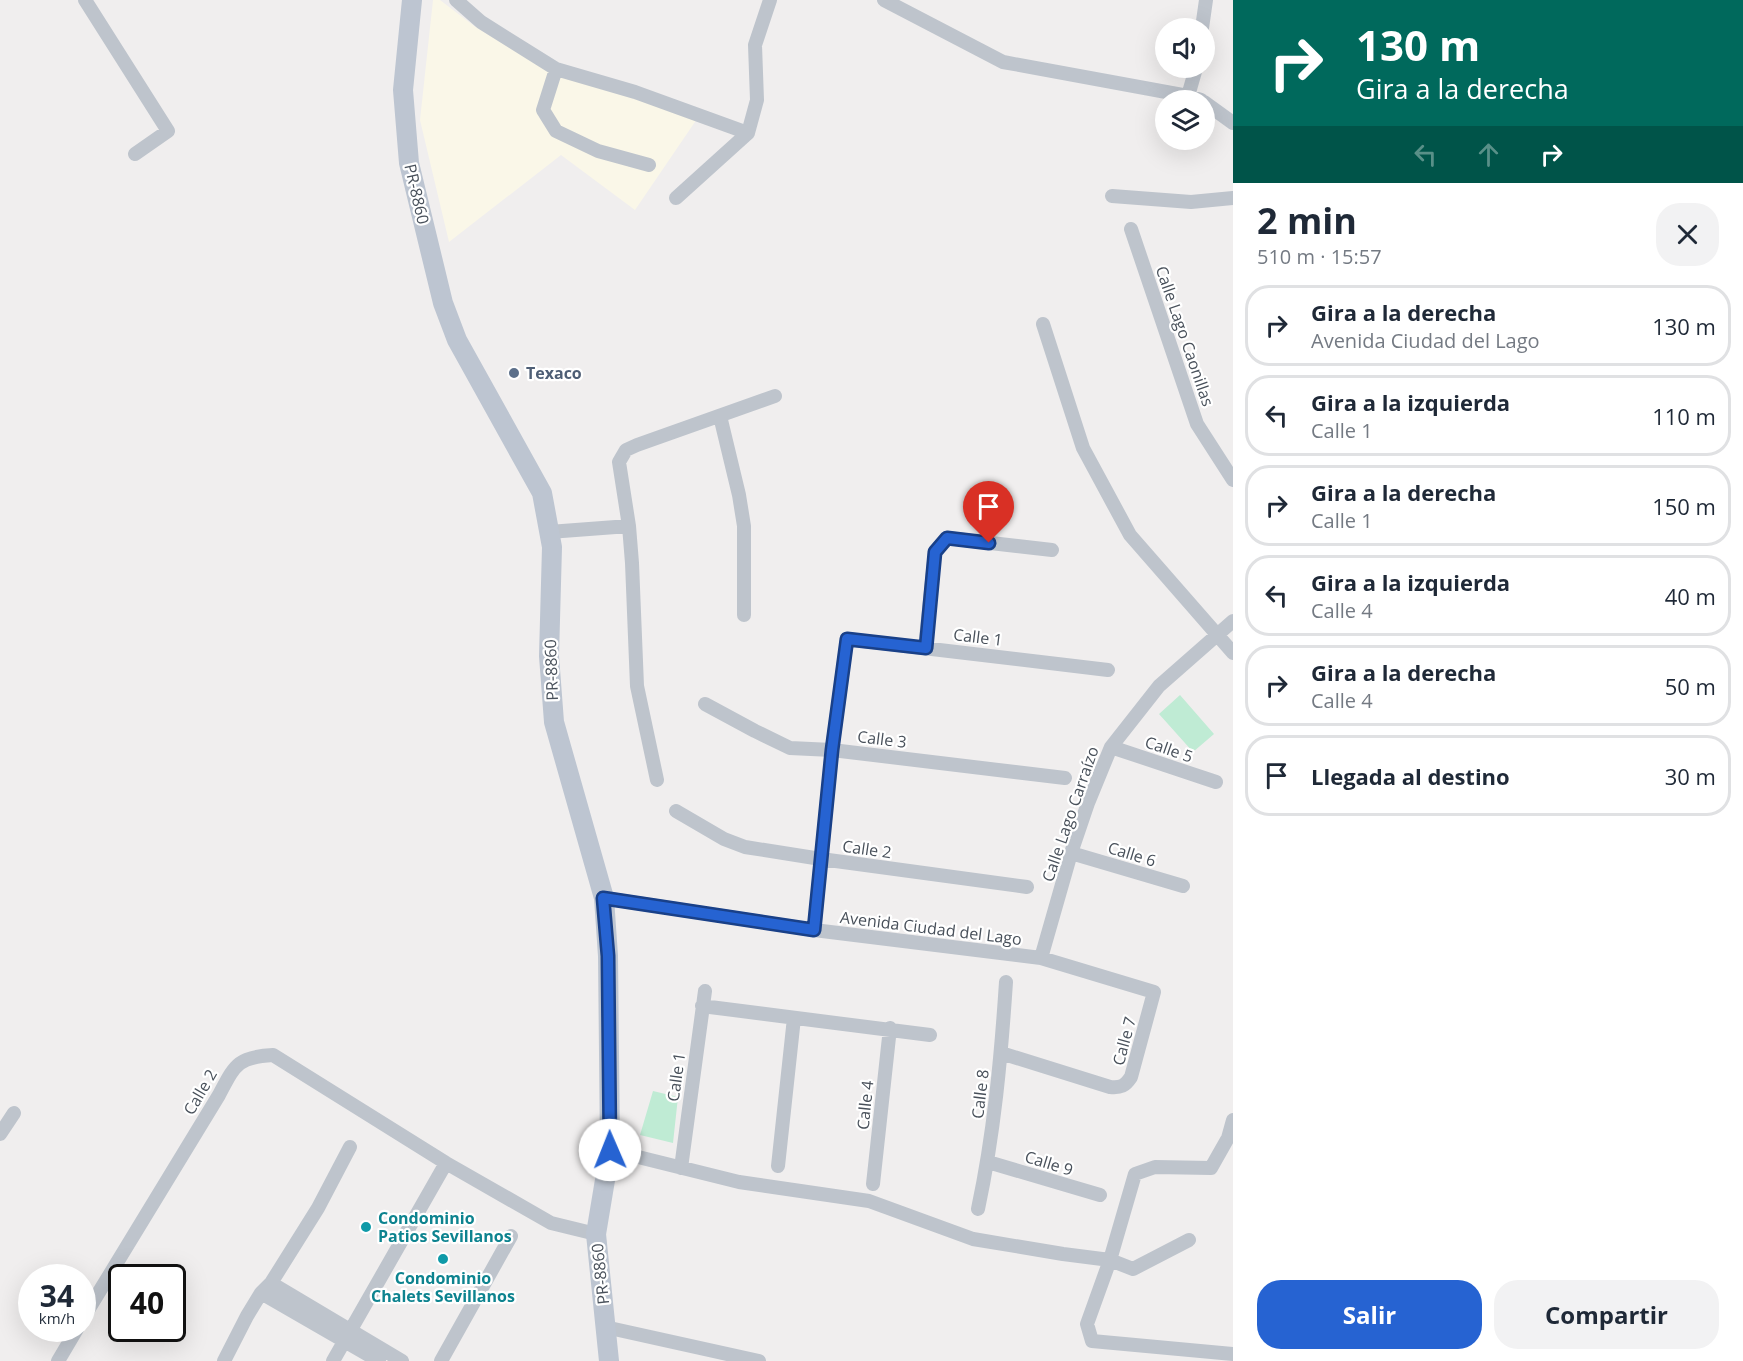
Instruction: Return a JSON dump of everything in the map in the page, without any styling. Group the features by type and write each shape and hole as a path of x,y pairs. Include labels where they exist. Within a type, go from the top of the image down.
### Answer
{"street":[{"path":"85,0 168,131 135,154"},
{"name":"PR-8860","path":"412,0 403,90 410,163 443,303 457,340 542,493 552,547 549,656 554,722 603,898 608,956 610,1150 596,1234 609,1361"},
{"path":"456,0 481,22 556,69 634,92 748,133"},
{"path":"676,198 748,133 757,100 755,45 770,0"},
{"path":"884,0 1003,62 1155,91"},
{"path":"1203,18 1206,0"},
{"path":"556,69 543,110 556,131 598,151 649,165"},
{"path":"1215,111 1233,123"},
{"path":"1112,196 1191,202 1233,198"},
{"name":"Calle Lago Caonillas","path":"1131,229 1197,424 1233,480"},
{"path":"1043,324 1083,448 1125,525 1131,535 1233,654"},
{"path":"657,780 636,686 629,526 619,462 627,450 775,396"},
{"path":"720,416 744,526 744,615"},
{"path":"549,532 629,526"},
{"path":"926,648 935,552 947,538 1052,550"},
{"name":"Calle Lago Carraízo","path":"1041,958 1071,853 1111,747 1159,686 1233,621"},
{"name":"Calle 1","path":"814,930 832,750 847,639 1108,670"},
{"name":"Calle 3","path":"705,704 790,747 1065,778"},
{"name":"Calle 5","path":"1111,747 1216,782"},
{"name":"Calle 2","path":"676,811 724,839 745,847 1027,887"},
{"name":"Calle 6","path":"1071,853 1183,886"},
{"name":"Avenida Ciudad del Lago","path":"603,898 814,930 1041,958"},
{"name":"Calle 7","path":"1001,1053 1110,1087 1119,1088 1125,1085 1131,1077 1154,992 1041,958"},
{"name":"Calle 8","path":"978,1209 988,1162 1001,1053 1006,982"},
{"name":"Calle 1","path":"681,1168 705,991"},
{"path":"702,1006 890,1028 930,1035"},
{"path":"778,1166 794,1018"},
{"name":"Calle 4","path":"873,1184 890,1028"},
{"name":"Calle 2","path":"96,1297 219,1095 233,1068 250,1056 273,1055 446,1163 551,1223 596,1234"},
{"path":"0,1134 14,1113"},
{"path":"1233,1120 1228,1138 1211,1168 1155,1167 1135,1174 1110,1260 1087,1324 1092,1341 1233,1354"},
{"path":"224,1361 266,1288 318,1208 350,1147"},
{"path":"610,1150 739,1182 869,1201 973,1239 1110,1260 1133,1269 1190,1240"},
{"name":"Calle 9","path":"988,1162 1100,1195"},
{"path":"333,1361 446,1163"},
{"path":"441,1361 511,1236"},
{"path":"266,1288 347,1336 402,1361"},
{"path":"605,1327 721,1357 759,1361"},
{"path":"347,1336 379,1361"},
{"path":"58,1361 69,1342"}],"shaded area":[{"path":"433,0 440,0 474,26 546,70 699,116 635,210 561,155 449,242 420,120"}],"green space":[{"path":"1180,695 1214,734 1193,752 1159,714"},
{"path":"653,1091 678,1097 673,1143 640,1135"}],"place":[{"name":"Texaco","path":"514,373"},
{"name":"Condominio Patios Sevillanos","path":"366,1227"},
{"name":"Condominio Chalets Sevillanos","path":"443,1259"}],"route":[{"path":"610,1150 608,956 603,898 814,930 832,750 847,639 926,648 935,552 947,538 989,543"}]}
